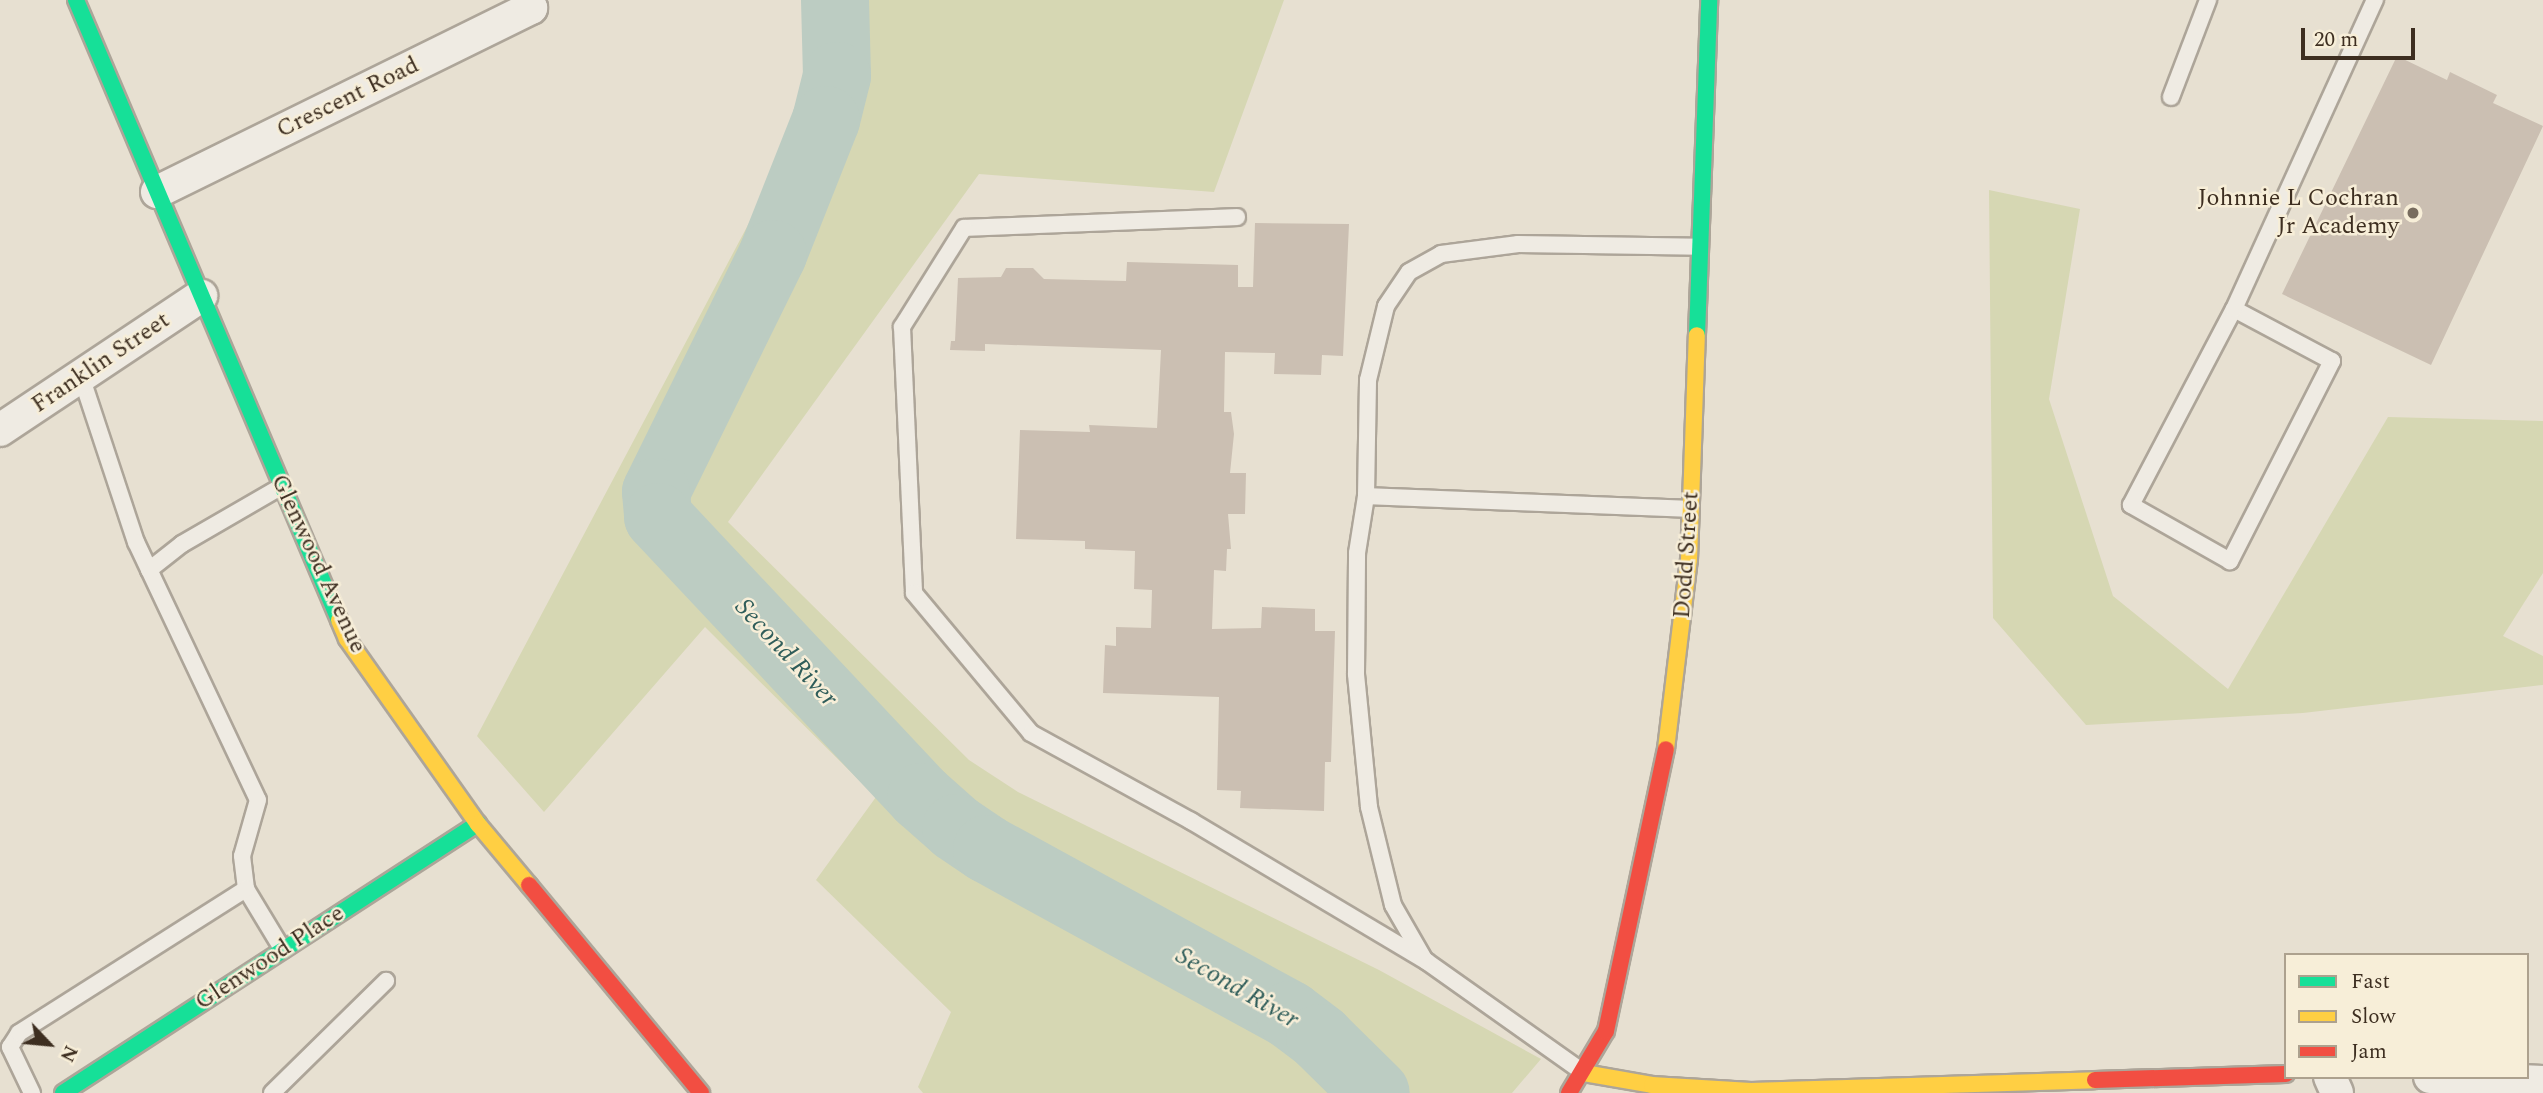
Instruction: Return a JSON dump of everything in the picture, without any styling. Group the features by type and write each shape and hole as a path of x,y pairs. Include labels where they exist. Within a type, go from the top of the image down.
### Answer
{"street":[{"name":"Glenwood Avenue","path":"76,0 347,639 478,824 701,1093"},
{"name":"Crescent Road","path":"157,192 531,8 527,0"},
{"name":"Dodd Street","path":"1569,1093 1584,1073 1606,1031 1671,722 1691,509 1709,0"},
{"name":"Franklin Street","path":"0,430 201,296"},
{"name":"Glenwood Place","path":"63,1093 478,824"},
{"path":"1584,1073 1652,1085 1751,1092 2284,1074"},
{"path":"2475,1079 2543,1082"}],"lane":[{"path":"2171,97 2208,0"},
{"path":"2234,309 2332,361 2230,561 2131,505 2234,309 2375,0"},
{"path":"1237,217 964,228 902,327 914,593 1031,733 1191,821 1426,961 1584,1073"},
{"path":"1426,961 1394,905 1369,807 1356,674 1357,553 1366,496 1368,380 1386,306 1409,272 1441,254 1518,244 1700,247"},
{"path":"81,376 149,569 258,800 242,856 246,889 283,950"},
{"path":"149,569 181,544 282,486"},
{"path":"1366,496 1691,509"},
{"path":"32,1093 5,1050 19,1033 246,889"},
{"path":"272,1093 386,981"}],"green space":[{"path":"805,0 1284,0 1214,192 979,174 728,522 969,760 1018,792 1379,970 1541,1059 1512,1093 923,1093 918,1087 951,1012 816,880 876,797 705,627 544,812 477,736 819,91"},
{"path":"1989,190 2080,209 2049,399 2113,596 2228,689 2388,417 2543,421 2543,573 2503,636 2543,656 2543,685 2303,713 2086,725 1993,618"}],"building":[{"name":"Johnnie L Cochran Jr Academy","path":"2397,56 2447,80 2450,72 2497,95 2493,103 2543,126 2431,365 2282,294"},
{"path":"1255,223 1349,224 1343,356 1322,355 1321,375 1274,374 1275,353 1225,352 1224,412 1231,412 1234,434 1230,473 1246,473 1245,514 1228,514 1231,549 1227,549 1226,571 1214,570 1212,629 1261,628 1262,607 1315,609 1315,631 1335,631 1331,762 1325,762 1324,811 1240,808 1241,791 1217,790 1219,697 1103,693 1105,645 1116,646 1116,627 1151,628 1152,590 1134,589 1135,551 1085,549 1085,541 1016,539 1020,430 1090,432 1089,425 1157,428 1161,350 985,344 985,351 950,350 951,341 955,341 958,278 1001,277 1006,268 1033,268 1044,279 1126,281 1127,262 1238,265 1238,287 1253,287"}],"waterway":[{"name":"Second River","path":"835,0 837,76 826,120 773,254 656,492 658,517 921,797 956,828 987,849 1290,1015 1320,1038 1376,1093"}],"traffic: fast":[{"path":"76,0 339,620"},
{"path":"1697,335 1709,0"},
{"path":"63,1093 478,824"}],"traffic: slow":[{"path":"1666,749 1689,560 1697,335"},
{"path":"339,620 347,639 478,824 529,885"},
{"path":"1584,1073 1652,1085 1751,1091 2095,1080"}],"traffic: jam":[{"path":"1569,1093 1606,1031 1666,749"},
{"path":"529,885 701,1093"},
{"path":"2095,1080 2284,1074"}],"place":[{"name":"Johnnie L Cochran Jr Academy","path":"2413,213"}]}
